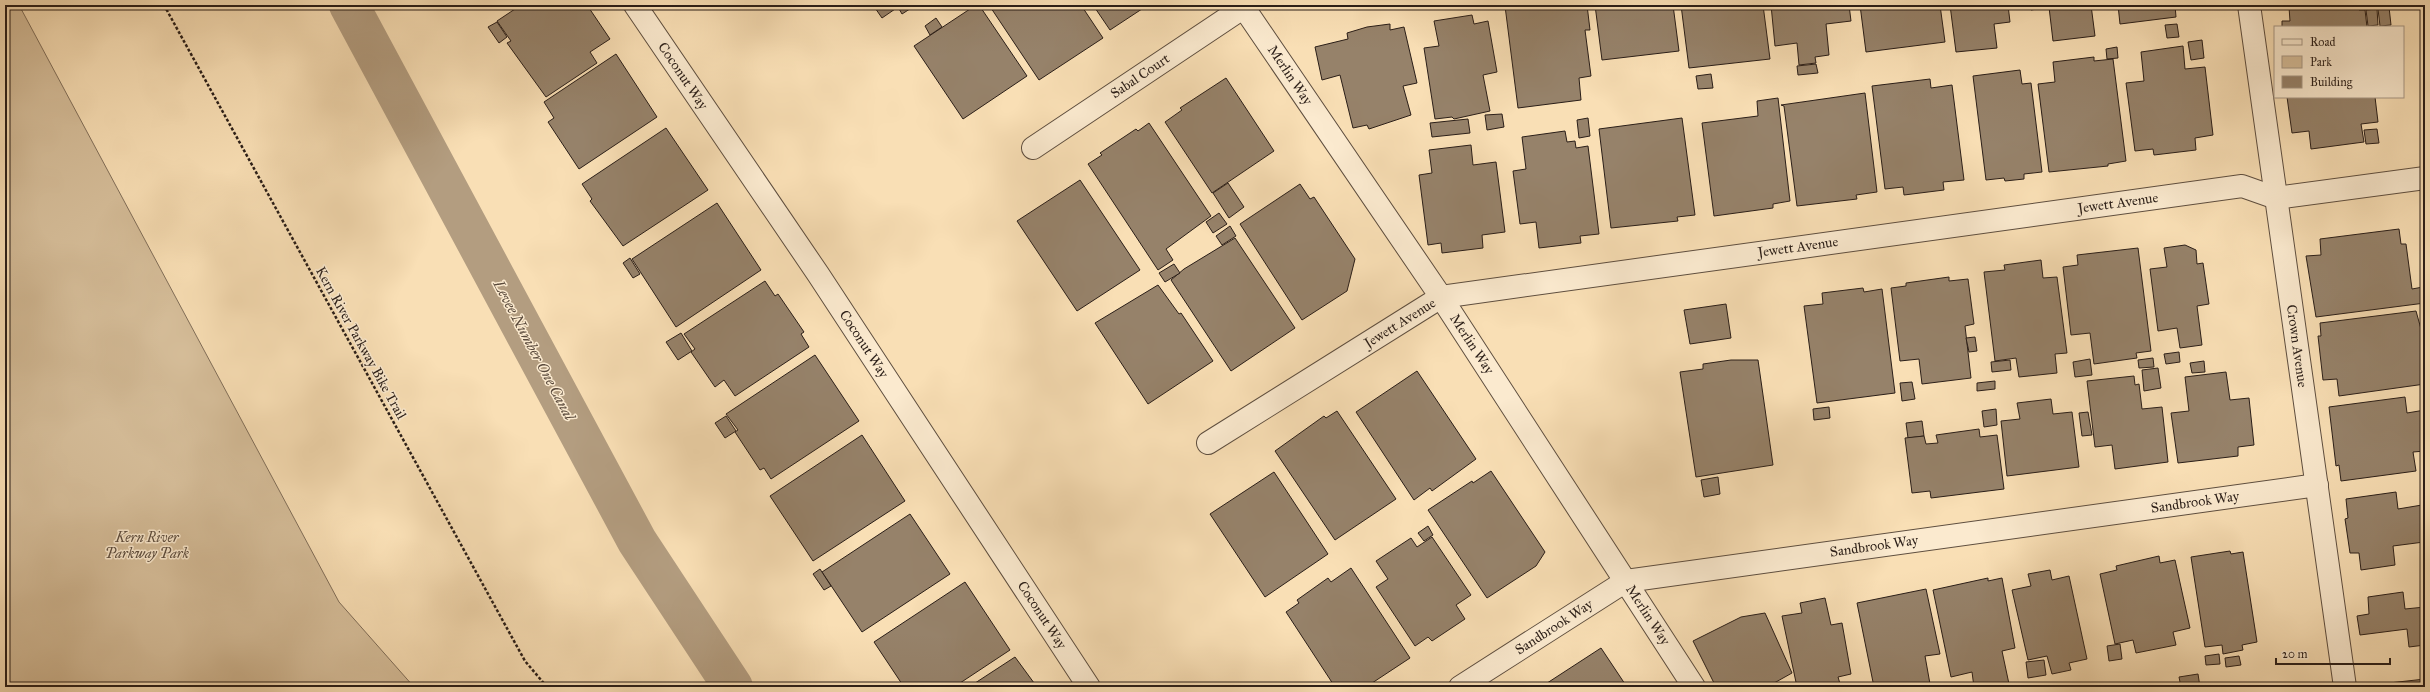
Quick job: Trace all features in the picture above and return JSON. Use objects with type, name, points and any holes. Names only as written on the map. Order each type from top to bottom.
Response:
[{"type":"street","name":"Coconut Way","points":[[635,5],[818,274],[1089,687]]},
{"type":"street","name":"Crown Avenue","points":[[2248,5],[2345,687]]},
{"type":"street","name":"Sabal Court","points":[[1033,148],[1244,6]]},
{"type":"street","name":"Merlin Way","points":[[1244,6],[1442,297],[1694,687]]},
{"type":"street","name":"Jewett Avenue","points":[[1208,443],[1442,297],[2242,186],[2276,198],[2425,178]]},
{"type":"street","name":"Sandbrook Way","points":[[1460,687],[1626,580],[2317,485]]},
{"type":"path","name":"Kern River Parkway Bike Trail","points":[[164,5],[525,661],[547,687]]},
{"type":"green space","name":"Kern River Parkway Park","points":[[5,5],[19,5],[339,602],[414,687],[5,687]]},
{"type":"building","points":[[521,5],[587,5],[610,39],[590,52],[597,63],[546,97],[507,43],[511,41],[497,21]]},
{"type":"building","points":[[873,5],[916,5],[902,14],[898,7],[882,18]]},
{"type":"building","points":[[976,5],[979,5],[1027,76],[963,119],[914,46]]},
{"type":"building","points":[[989,5],[1081,5],[1103,38],[1039,80]]},
{"type":"building","points":[[1093,5],[1148,5],[1110,30]]},
{"type":"building","points":[[1587,5],[1590,30],[1585,30],[1591,76],[1579,78],[1581,100],[1518,108],[1505,6]]},
{"type":"building","points":[[1595,5],[1673,5],[1679,51],[1602,60]]},
{"type":"building","points":[[1681,5],[1763,5],[1770,59],[1689,68]]},
{"type":"building","points":[[1771,5],[1849,5],[1851,21],[1826,24],[1829,55],[1815,57],[1816,63],[1799,65],[1797,43],[1775,46]]},
{"type":"building","points":[[1860,5],[1940,5],[1945,42],[1866,52]]},
{"type":"building","points":[[1950,5],[2008,5],[2010,22],[1994,24],[1997,48],[1956,52]]},
{"type":"building","points":[[2030,5],[2091,5],[2095,36],[2053,41],[2049,7],[2031,10]]},
{"type":"building","points":[[2118,5],[2175,5],[2176,17],[2120,24]]},
{"type":"building","points":[[2302,5],[2358,5],[2359,10],[2365,10],[2367,26],[2282,26],[2282,21],[2290,21],[2289,7]]},
{"type":"building","points":[[2389,7],[2391,25],[2380,26],[2378,9]]},
{"type":"building","points":[[2377,9],[2378,25],[2368,26],[2366,10]]},
{"type":"building","points":[[1472,15],[1474,24],[1488,21],[1497,72],[1483,75],[1490,111],[1454,119],[1452,117],[1435,119],[1424,48],[1439,46],[1434,21]]},
{"type":"building","points":[[936,18],[942,27],[930,35],[925,26]]},
{"type":"building","points":[[497,22],[507,37],[499,43],[488,27]]},
{"type":"building","points":[[1390,24],[1390,30],[1404,27],[1417,83],[1403,86],[1411,115],[1369,129],[1367,125],[1353,128],[1340,75],[1322,80],[1315,47],[1348,39],[1347,33],[1367,27]]},
{"type":"building","points":[[2177,24],[2179,37],[2167,38],[2165,25]]},
{"type":"building","points":[[2202,40],[2204,58],[2191,60],[2188,42]]},
{"type":"building","points":[[2183,46],[2185,69],[2205,67],[2213,135],[2195,138],[2196,150],[2154,155],[2153,149],[2135,151],[2126,83],[2144,81],[2141,52]]},
{"type":"building","points":[[2117,47],[2118,58],[2107,59],[2106,49]]},
{"type":"building","points":[[616,54],[657,117],[579,169],[548,122],[554,118],[544,102]]},
{"type":"building","points":[[2094,57],[2094,61],[2113,59],[2126,161],[2108,164],[2108,166],[2049,172],[2038,84],[2055,82],[2053,62]]},
{"type":"building","points":[[1816,64],[1818,73],[1798,75],[1797,66]]},
{"type":"building","points":[[2020,70],[2022,84],[2031,83],[2042,172],[2024,174],[2024,179],[2005,181],[2004,178],[1986,180],[1973,76]]},
{"type":"building","points":[[1711,74],[1713,88],[1698,89],[1696,76]]},
{"type":"building","points":[[1226,78],[1274,151],[1212,193],[1165,122],[1182,110],[1180,108]]},
{"type":"building","points":[[1930,79],[1931,88],[1952,85],[1964,180],[1943,182],[1944,190],[1904,195],[1903,187],[1885,189],[1872,86]]},
{"type":"building","points":[[1865,93],[1877,192],[1856,195],[1857,199],[1797,206],[1784,106],[1781,105]]},
{"type":"building","points":[[1778,98],[1790,201],[1773,204],[1773,208],[1714,216],[1702,123],[1758,116],[1757,101]]},
{"type":"building","points":[[2287,98],[2375,98],[2378,122],[2361,124],[2364,142],[2311,149],[2309,131],[2292,133]]},
{"type":"building","points":[[1502,114],[1504,127],[1487,130],[1485,115]]},
{"type":"building","points":[[1588,118],[1590,136],[1579,138],[1577,120]]},
{"type":"building","points":[[1682,118],[1695,215],[1677,217],[1678,221],[1611,228],[1599,129]]},
{"type":"building","points":[[1468,119],[1470,133],[1432,137],[1430,123]]},
{"type":"building","points":[[1149,123],[1211,216],[1166,249],[1173,260],[1158,270],[1088,164],[1102,155],[1100,153],[1136,129],[1138,131]]},
{"type":"building","points":[[666,128],[708,190],[623,246],[590,201],[592,199],[582,184]]},
{"type":"building","points":[[2377,129],[2379,143],[2366,144],[2364,130]]},
{"type":"building","points":[[1565,131],[1567,142],[1575,141],[1576,148],[1588,146],[1599,234],[1580,236],[1581,243],[1539,248],[1536,222],[1520,224],[1513,171],[1526,169],[1522,137]]},
{"type":"building","points":[[1471,145],[1473,165],[1496,162],[1505,232],[1482,235],[1483,248],[1442,253],[1441,243],[1428,245],[1419,175],[1432,173],[1429,150]]},
{"type":"building","points":[[1080,180],[1140,270],[1077,311],[1017,221]]},
{"type":"building","points":[[1228,183],[1244,207],[1229,218],[1213,193]]},
{"type":"building","points":[[1300,184],[1310,199],[1314,197],[1355,259],[1347,291],[1302,320],[1240,224]]},
{"type":"building","points":[[717,203],[761,270],[676,327],[632,259]]},
{"type":"building","points":[[1219,213],[1227,224],[1213,233],[1206,222]]},
{"type":"building","points":[[1230,226],[1236,236],[1222,245],[1216,236]]},
{"type":"building","points":[[2399,229],[2401,244],[2406,244],[2412,289],[2423,287],[2425,303],[2316,317],[2306,256],[2321,255],[2320,239]]},
{"type":"building","points":[[1235,238],[1295,328],[1231,371],[1171,280],[1184,269]]},
{"type":"building","points":[[2185,245],[2196,250],[2197,264],[2203,263],[2209,304],[2197,306],[2202,345],[2180,348],[2177,328],[2158,331],[2150,269],[2167,267],[2164,248]]},
{"type":"building","points":[[2138,248],[2151,351],[2136,353],[2137,358],[2094,364],[2090,333],[2071,335],[2063,267],[2078,265],[2077,255]]},
{"type":"building","points":[[630,258],[640,274],[633,278],[623,263]]},
{"type":"building","points":[[2041,260],[2043,278],[2057,277],[2067,353],[2055,354],[2057,373],[2019,377],[2016,358],[1995,361],[1984,272],[2005,270],[2004,265]]},
{"type":"building","points":[[1174,264],[1180,273],[1165,282],[1159,273]]},
{"type":"building","points":[[1949,277],[1949,281],[1968,279],[1974,324],[1965,326],[1971,378],[1922,384],[1919,359],[1900,361],[1891,288],[1906,286],[1906,283]]},
{"type":"building","points":[[765,281],[775,296],[778,294],[804,332],[801,334],[809,347],[735,396],[724,380],[715,387],[691,352],[695,349],[684,334]]},
{"type":"building","points":[[1158,285],[1179,314],[1181,313],[1213,361],[1148,404],[1095,323]]},
{"type":"building","points":[[1863,288],[1864,292],[1882,289],[1895,393],[1817,403],[1804,306],[1823,304],[1822,293]]},
{"type":"building","points":[[1726,304],[1731,338],[1690,344],[1684,310]]},
{"type":"building","points":[[2416,311],[2421,329],[2425,384],[2339,396],[2337,379],[2323,380],[2318,336],[2321,336],[2320,323]]},
{"type":"building","points":[[681,333],[692,351],[678,360],[666,342]]},
{"type":"building","points":[[1975,337],[1977,351],[1969,352],[1966,338]]},
{"type":"building","points":[[2179,352],[2180,362],[2166,364],[2164,354]]},
{"type":"building","points":[[815,355],[859,421],[771,479],[764,468],[760,470],[735,432],[738,430],[726,414]]},
{"type":"building","points":[[2153,358],[2154,367],[2139,368],[2138,360]]},
{"type":"building","points":[[2090,359],[2092,375],[2075,377],[2073,362]]},
{"type":"building","points":[[1731,360],[1758,360],[1773,465],[1696,477],[1680,372],[1703,369],[1703,364]]},
{"type":"building","points":[[2010,360],[2011,370],[1992,372],[1991,362]]},
{"type":"building","points":[[2204,361],[2205,372],[2192,373],[2190,363]]},
{"type":"building","points":[[2158,368],[2161,388],[2144,391],[2142,370]]},
{"type":"building","points":[[1417,371],[1476,459],[1432,491],[1430,488],[1414,500],[1356,412]]},
{"type":"building","points":[[2226,372],[2230,400],[2249,398],[2254,445],[2238,447],[2238,456],[2178,463],[2171,413],[2189,411],[2185,377]]},
{"type":"building","points":[[2134,376],[2135,385],[2139,384],[2142,409],[2162,407],[2168,462],[2115,469],[2112,445],[2095,447],[2087,381]]},
{"type":"building","points":[[1995,381],[1995,389],[1977,391],[1977,383]]},
{"type":"building","points":[[1912,382],[1915,399],[1902,401],[1900,383]]},
{"type":"building","points":[[2405,397],[2407,413],[2425,410],[2425,451],[2413,452],[2416,471],[2341,481],[2339,465],[2336,466],[2329,407]]},
{"type":"building","points":[[2051,399],[2053,414],[2072,412],[2079,467],[2007,476],[2001,421],[2020,419],[2017,403]]},
{"type":"building","points":[[1829,407],[1830,418],[1814,420],[1813,409]]},
{"type":"building","points":[[1996,409],[1997,425],[1984,427],[1982,411]]},
{"type":"building","points":[[1337,411],[1396,499],[1335,540],[1275,451],[1324,416],[1326,418]]},
{"type":"building","points":[[2088,412],[2092,435],[2082,436],[2079,413]]},
{"type":"building","points":[[726,416],[736,431],[725,438],[715,423]]},
{"type":"building","points":[[1922,421],[1924,436],[1908,438],[1906,423]]},
{"type":"building","points":[[1979,429],[1980,437],[1997,435],[2004,489],[1931,498],[1930,491],[1912,493],[1905,438],[1924,436],[1926,444],[1938,443],[1936,435]]},
{"type":"building","points":[[862,435],[905,501],[813,561],[770,496]]},
{"type":"building","points":[[1491,471],[1545,552],[1536,566],[1487,598],[1428,510],[1472,481],[1473,483]]},
{"type":"building","points":[[1274,472],[1328,554],[1265,597],[1210,514]]},
{"type":"building","points":[[1718,477],[1720,494],[1704,497],[1701,480]]},
{"type":"building","points":[[2396,492],[2398,509],[2422,505],[2425,553],[2424,542],[2393,546],[2395,565],[2361,570],[2359,553],[2350,553],[2345,519],[2348,518],[2346,499]]},
{"type":"building","points":[[910,514],[950,574],[862,632],[822,572]]},
{"type":"building","points":[[1428,526],[1433,535],[1424,541],[1418,533]]},
{"type":"building","points":[[1432,537],[1471,595],[1456,605],[1465,619],[1432,641],[1428,637],[1415,646],[1376,587],[1388,579],[1376,561],[1411,538],[1417,547]]},
{"type":"building","points":[[2230,551],[2231,554],[2243,552],[2257,642],[2242,645],[2243,650],[2223,654],[2222,645],[2205,647],[2191,557]]},
{"type":"building","points":[[2159,556],[2160,563],[2175,560],[2190,628],[2173,632],[2176,645],[2136,653],[2133,640],[2115,644],[2100,574],[2117,570],[2116,566]]},
{"type":"building","points":[[1351,568],[1410,658],[1366,687],[1335,687],[1286,612],[1299,603],[1297,600],[1328,578],[1331,582]]},
{"type":"building","points":[[820,569],[831,586],[824,590],[813,574]]},
{"type":"building","points":[[2050,570],[2052,580],[2069,576],[2087,659],[2069,663],[2071,670],[2052,674],[2047,656],[2028,660],[2012,590],[2031,586],[2028,574]]},
{"type":"building","points":[[1988,578],[1988,581],[2002,578],[2015,648],[2002,651],[2009,684],[1992,687],[1974,687],[1972,672],[1951,677],[1933,590]]},
{"type":"building","points":[[965,582],[1010,650],[954,687],[904,687],[874,642]]},
{"type":"building","points":[[1926,589],[1940,654],[1925,656],[1930,684],[1916,687],[1874,687],[1857,603]]},
{"type":"building","points":[[2403,592],[2405,609],[2425,607],[2425,645],[2409,647],[2407,629],[2360,635],[2357,616],[2369,614],[2368,597]]},
{"type":"building","points":[[1825,598],[1831,625],[1842,623],[1851,674],[1838,677],[1841,687],[1817,687],[1816,683],[1797,687],[1782,616],[1802,613],[1800,603]]},
{"type":"building","points":[[1765,613],[1792,673],[1767,687],[1716,687],[1693,641],[1741,617]]},
{"type":"building","points":[[2120,644],[2122,659],[2109,661],[2107,646]]},
{"type":"building","points":[[1601,648],[1627,687],[1541,687]]},
{"type":"building","points":[[2219,654],[2220,664],[2206,665],[2205,656]]},
{"type":"building","points":[[2239,656],[2241,665],[2226,667],[2225,658]]},
{"type":"building","points":[[1015,657],[1037,687],[969,687]]},
{"type":"building","points":[[2044,660],[2046,675],[2028,678],[2026,662]]},
{"type":"building","points":[[2198,674],[2200,687],[2181,687],[2179,677]]},
{"type":"building","points":[[2425,679],[2425,687],[2389,687],[2389,683]]},
{"type":"waterway","name":"Levee Number One Canal","points":[[349,5],[637,541],[733,687]]}]
